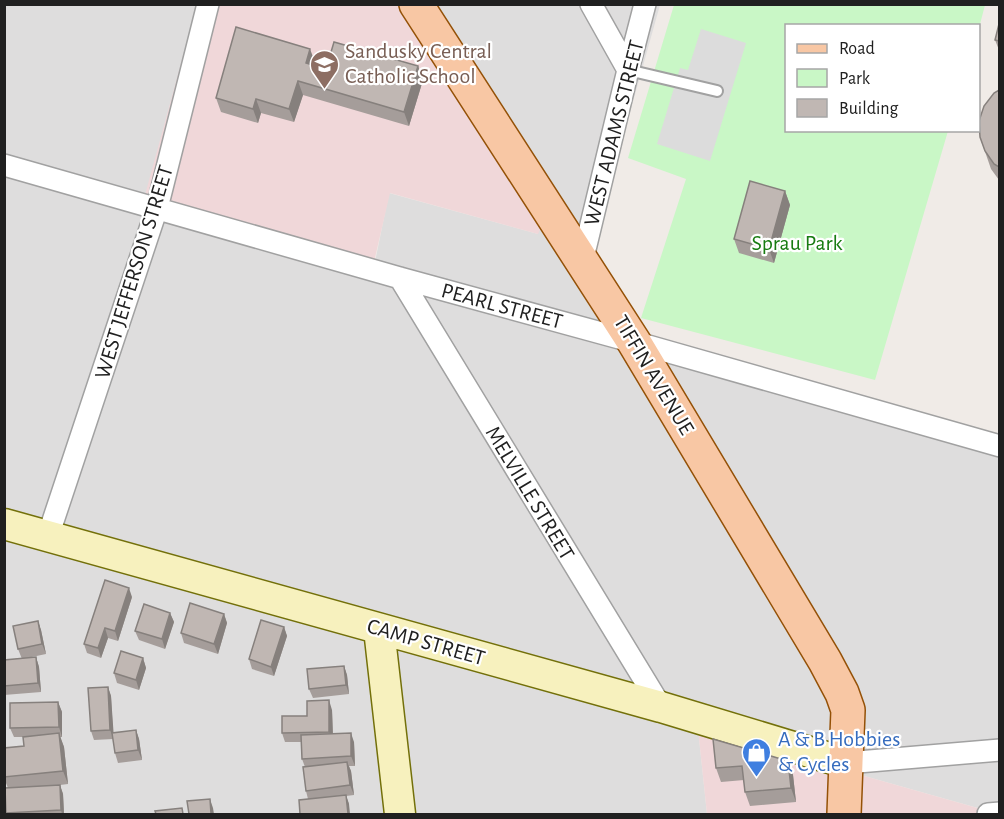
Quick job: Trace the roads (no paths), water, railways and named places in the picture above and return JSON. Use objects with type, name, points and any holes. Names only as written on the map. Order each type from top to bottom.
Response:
[{"type":"main road","name":"TIFFIN AVENUE","points":[[416,4],[634,342],[842,693],[848,710],[844,814]]},
{"type":"street","name":"WEST JEFFERSON STREET","points":[[48,536],[157,208],[208,4]]},
{"type":"street","points":[[591,4],[628,70]]},
{"type":"street","name":"WEST ADAMS STREET","points":[[582,262],[645,4]]},
{"type":"street","name":"PEARL STREET","points":[[4,165],[999,446]]},
{"type":"street","name":"MELVILLE STREET","points":[[400,278],[661,708]]},
{"type":"street","name":"CAMP STREET","points":[[4,524],[661,708],[846,763]]},
{"type":"street","points":[[379,629],[400,814]]},
{"type":"street","points":[[846,763],[999,750]]},
{"type":"street","points":[[988,814],[999,813]]},
{"type":"lane","points":[[628,70],[717,91]]},
{"type":"place","name":"Sandusky Central Catholic School","points":[[324,90]]},
{"type":"place","name":"A & B Hobbies & Cycles","points":[[757,778]]},
{"type":"park label","name":"Sprau Park","points":[[797,243]]}]
